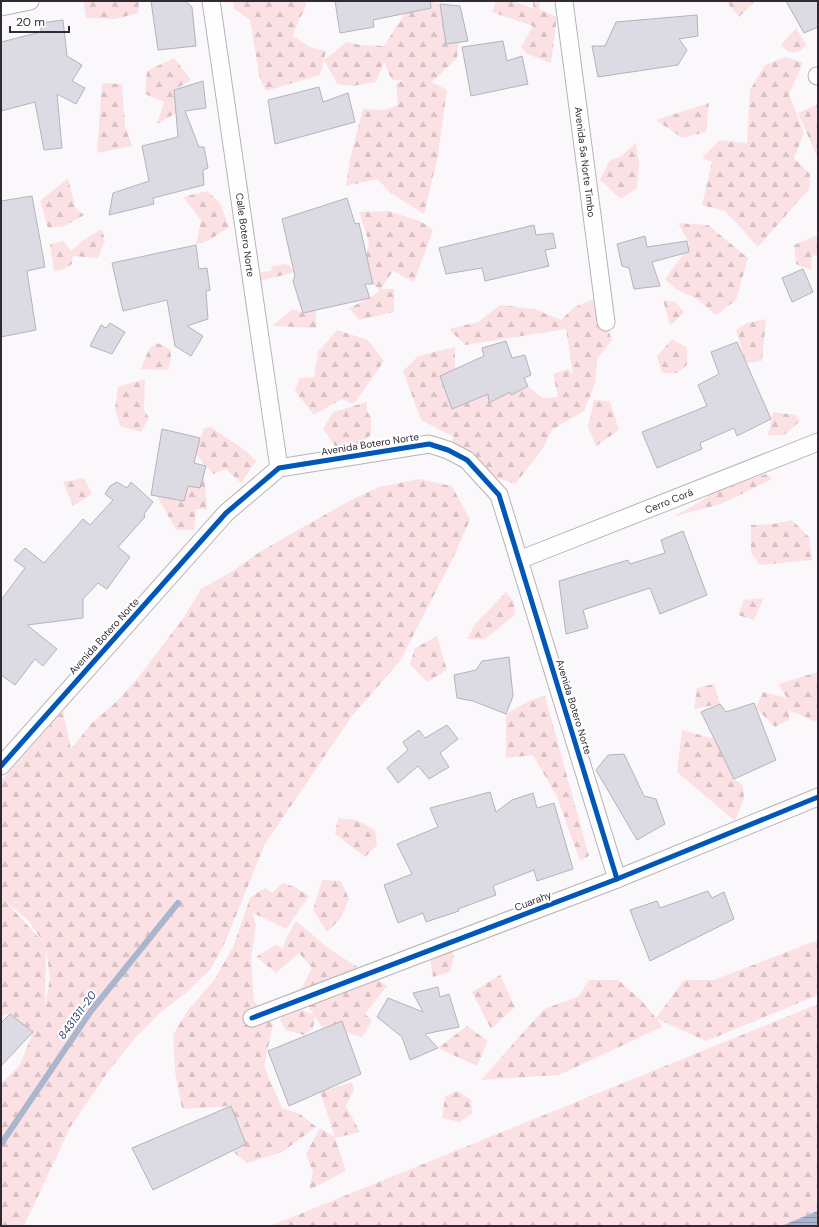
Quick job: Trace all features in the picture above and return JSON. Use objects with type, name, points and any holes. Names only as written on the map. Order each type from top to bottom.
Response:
[{"type":"street","points":[[1,7],[30,1]]},
{"type":"street","name":"Calle Botero Norte","points":[[211,1],[279,468]]},
{"type":"street","name":"Avenida 5a Norte Timbo","points":[[564,1],[606,322]]},
{"type":"street","name":"Cerro Corá","points":[[519,560],[818,442]]},
{"type":"street","name":"Avenida Botero Norte","points":[[1,766],[226,513],[279,468],[429,444],[448,450],[467,460],[499,495],[617,879]]},
{"type":"street","name":"Cuarahy","points":[[252,1018],[617,879],[818,797]]},
{"type":"green space","points":[[83,1],[139,1],[138,13],[115,19],[86,18]]},
{"type":"green space","points":[[234,1],[307,1],[293,36],[310,47],[326,51],[320,75],[266,91],[260,79],[250,20],[233,8]]},
{"type":"green space","points":[[430,1],[440,4],[446,44],[459,42],[457,58],[432,82],[447,90],[438,156],[424,214],[392,194],[377,179],[346,186],[350,159],[363,109],[384,110],[398,105],[396,84],[403,80],[392,80],[384,62],[376,82],[352,86],[337,84],[324,60],[347,42],[360,45],[384,46],[405,13]]},
{"type":"green space","points":[[496,1],[511,1],[533,8],[533,1],[540,1],[539,9],[557,17],[551,63],[527,54],[521,47],[533,26],[492,12]]},
{"type":"green space","points":[[726,1],[755,1],[739,17]]},
{"type":"green space","points":[[796,28],[807,46],[797,52],[789,52],[781,45]]},
{"type":"green space","points":[[786,57],[803,63],[789,94],[804,133],[794,158],[810,174],[809,189],[758,247],[725,211],[702,205],[712,162],[702,158],[720,140],[747,143],[750,90],[765,65]]},
{"type":"green space","points":[[174,58],[191,80],[174,90],[176,113],[157,124],[164,102],[145,94],[147,71]]},
{"type":"green space","points":[[102,83],[122,84],[125,126],[132,146],[97,153]]},
{"type":"green space","points":[[818,101],[818,159],[798,113],[816,105]]},
{"type":"green space","points":[[709,103],[706,132],[682,138],[656,120]]},
{"type":"green space","points":[[636,143],[639,164],[637,188],[621,199],[600,180],[609,161],[620,157]]},
{"type":"green space","points":[[68,178],[75,207],[84,215],[65,226],[48,228],[40,201]]},
{"type":"green space","points":[[207,191],[220,203],[229,227],[211,239],[196,245],[201,220],[183,197]]},
{"type":"green space","points":[[388,211],[420,221],[433,230],[414,282],[393,271],[381,289],[394,289],[394,312],[359,320],[349,308],[370,298],[380,290],[373,284],[364,265],[369,243],[359,212]]},
{"type":"green space","points":[[678,223],[708,225],[748,258],[736,300],[716,315],[697,299],[676,289],[665,279],[690,245]]},
{"type":"green space","points":[[102,229],[105,241],[98,258],[73,256],[72,264],[64,269],[54,271],[50,244],[63,241],[71,251],[85,239]]},
{"type":"green space","points":[[818,235],[818,256],[812,255],[811,270],[796,264],[794,245]]},
{"type":"green space","points":[[286,264],[296,272],[259,281],[261,272],[271,271],[272,266]]},
{"type":"green space","points":[[596,298],[612,340],[597,359],[595,384],[584,411],[552,430],[542,450],[515,484],[489,475],[449,446],[454,437],[421,420],[403,371],[418,356],[455,347],[455,369],[440,376],[452,409],[488,394],[489,403],[506,394],[528,386],[542,398],[558,397],[553,374],[568,369],[573,374],[566,329],[465,345],[449,329],[478,322],[500,305],[535,309],[561,320],[573,308]]},
{"type":"green space","points":[[663,300],[675,302],[684,312],[670,326]]},
{"type":"green space","points":[[293,309],[303,313],[316,310],[316,328],[272,326]]},
{"type":"green space","points":[[766,319],[762,361],[746,363],[736,330],[747,323]]},
{"type":"green space","points":[[337,330],[368,340],[384,361],[354,404],[342,399],[314,415],[295,391],[299,378],[314,377],[318,352]]},
{"type":"green space","points":[[672,339],[687,348],[687,365],[677,373],[662,373],[657,356]]},
{"type":"green space","points":[[157,343],[170,349],[171,357],[168,370],[141,369],[149,349]]},
{"type":"green space","points":[[145,379],[144,410],[149,418],[141,432],[120,426],[115,408],[118,387]]},
{"type":"green space","points":[[594,400],[610,401],[619,430],[596,446],[588,427]]},
{"type":"green space","points":[[367,402],[367,411],[371,418],[371,435],[355,447],[335,446],[323,429],[333,412]]},
{"type":"green space","points":[[773,412],[795,415],[800,421],[784,435],[768,435]]},
{"type":"green space","points":[[211,427],[240,447],[256,461],[241,483],[226,469],[213,474],[196,454],[204,428]]},
{"type":"green space","points":[[204,473],[207,509],[196,509],[194,530],[176,530],[157,496],[184,500],[188,486]]},
{"type":"green space","points":[[767,474],[772,479],[721,504],[675,516],[706,498],[712,490]]},
{"type":"green space","points":[[84,478],[92,494],[73,506],[63,482]]},
{"type":"green space","points":[[419,479],[452,486],[470,520],[453,558],[400,661],[352,716],[265,844],[226,940],[211,969],[187,992],[161,1012],[136,1037],[110,1069],[71,1126],[24,1226],[1,1226],[1,1084],[20,1065],[33,1032],[10,1014],[1,1016],[1,781],[63,711],[71,749],[91,724],[117,701],[137,679],[184,617],[201,589],[233,571],[261,551],[349,501],[379,487]],"holes":[[[6,902],[28,920],[43,942]],[[46,949],[50,978],[45,1007]]]},
{"type":"green space","points":[[792,520],[809,537],[812,560],[760,565],[751,553],[751,525],[773,524]]},
{"type":"green space","points":[[506,592],[514,602],[515,615],[485,639],[467,639],[475,624]]},
{"type":"green space","points":[[764,598],[754,620],[738,615],[744,600]]},
{"type":"green space","points":[[437,636],[447,670],[427,682],[410,664],[415,648]]},
{"type":"green space","points":[[818,672],[818,720],[816,722],[790,711],[789,705],[789,720],[775,727],[756,708],[763,692],[787,698],[778,684]]},
{"type":"green space","points":[[714,684],[720,704],[694,709],[697,688]]},
{"type":"green space","points":[[545,696],[589,856],[580,861],[557,797],[533,755],[506,758],[506,714],[531,700]]},
{"type":"green space","points":[[682,730],[715,739],[734,779],[743,785],[744,799],[735,821],[677,772]]},
{"type":"green space","points":[[338,818],[357,820],[375,830],[377,845],[365,857],[335,834]]},
{"type":"green space","points":[[322,880],[341,881],[349,899],[341,918],[327,932],[313,910]]},
{"type":"green space","points":[[282,883],[295,887],[309,896],[286,929],[253,913],[256,925],[251,958],[254,1001],[273,1025],[264,1066],[282,1108],[300,1114],[316,1127],[282,1152],[248,1163],[232,1151],[246,1144],[231,1106],[182,1109],[175,1072],[173,1035],[188,1010],[214,980],[233,947],[250,898],[265,888],[273,893]]},
{"type":"green space","points":[[296,921],[331,950],[387,986],[365,1014],[372,1020],[362,1038],[347,1032],[342,1021],[323,1029],[315,1016],[313,1028],[304,1035],[286,1030],[280,1020],[288,1008],[295,1007],[314,1015],[299,993],[312,968],[299,953],[276,973],[256,957],[275,945],[283,948]]},
{"type":"green space","points":[[818,940],[818,995],[706,1041],[657,1019],[662,1027],[559,1075],[481,1080],[544,1009],[579,996],[589,980],[618,980],[641,1000],[656,1018],[684,980],[714,980]]},
{"type":"green space","points":[[451,948],[454,957],[450,972],[433,977],[430,958]]},
{"type":"green space","points":[[500,975],[515,1007],[491,1029],[472,992]]},
{"type":"green space","points":[[818,1004],[818,1211],[781,1226],[270,1226]]},
{"type":"green space","points":[[467,1026],[488,1041],[477,1066],[438,1048]]},
{"type":"green space","points":[[352,1082],[354,1090],[346,1106],[360,1132],[335,1138],[346,1171],[309,1190],[313,1172],[306,1154],[320,1128],[335,1137],[320,1092]]},
{"type":"green space","points":[[458,1091],[471,1100],[472,1114],[460,1122],[442,1118],[445,1096]]},
{"type":"water","points":[[818,1211],[818,1226],[781,1226],[815,1212]]},
{"type":"building","points":[[151,1],[185,1],[192,7],[196,46],[158,50]]},
{"type":"building","points":[[335,1],[430,1],[431,8],[373,20],[374,27],[340,33]]},
{"type":"building","points":[[786,1],[818,1],[818,27],[804,33]]},
{"type":"building","points":[[440,4],[460,6],[468,41],[446,44]]},
{"type":"building","points":[[697,15],[698,36],[679,39],[687,50],[678,65],[598,77],[592,46],[605,46],[616,22]]},
{"type":"building","points":[[63,20],[67,56],[82,65],[72,81],[85,88],[76,104],[57,94],[62,148],[44,150],[35,102],[1,111],[1,42],[41,32],[41,23]]},
{"type":"building","points":[[503,41],[507,61],[522,56],[528,84],[471,96],[462,47]]},
{"type":"building","points":[[203,81],[206,108],[185,111],[199,147],[204,147],[208,168],[203,170],[204,185],[153,198],[154,204],[109,215],[113,193],[149,181],[142,146],[178,137],[174,90]]},
{"type":"building","points":[[319,87],[323,102],[348,93],[355,122],[275,144],[268,100]]},
{"type":"building","points":[[32,196],[45,267],[27,271],[36,330],[1,337],[1,201]]},
{"type":"building","points":[[347,198],[355,224],[359,223],[373,284],[365,284],[370,298],[303,313],[293,281],[295,276],[282,219]]},
{"type":"building","points":[[534,225],[536,235],[553,233],[556,248],[545,250],[549,266],[485,281],[482,268],[446,274],[439,248]]},
{"type":"building","points":[[645,236],[647,247],[687,241],[689,252],[652,262],[660,286],[634,289],[629,268],[622,266],[617,244]]},
{"type":"building","points":[[196,245],[199,269],[207,268],[210,290],[206,291],[208,319],[187,326],[203,336],[191,356],[175,346],[167,300],[123,311],[112,263]]},
{"type":"building","points":[[803,269],[813,292],[792,302],[782,278]]},
{"type":"building","points":[[110,323],[125,332],[112,354],[90,346],[101,325],[106,328]]},
{"type":"building","points":[[506,341],[512,358],[525,355],[531,375],[524,378],[528,386],[511,395],[510,392],[489,403],[488,394],[452,409],[440,376],[484,356],[482,348]]},
{"type":"building","points":[[737,342],[771,419],[737,436],[734,428],[700,443],[702,449],[657,468],[642,432],[707,406],[698,385],[719,374],[711,352]]},
{"type":"building","points":[[162,429],[200,438],[194,463],[206,466],[200,488],[188,486],[184,501],[151,495]]},
{"type":"building","points":[[117,482],[127,488],[131,482],[153,502],[144,514],[145,517],[118,547],[130,557],[107,589],[98,583],[83,599],[83,618],[27,625],[57,649],[43,666],[35,659],[15,685],[1,675],[1,600],[25,568],[14,560],[25,548],[44,563],[83,519],[90,525],[113,500],[105,494],[110,486]]},
{"type":"building","points":[[683,531],[707,595],[660,614],[650,588],[583,610],[588,628],[566,634],[559,581],[628,560],[630,564],[665,553],[661,540]]},
{"type":"building","points":[[509,657],[513,696],[506,714],[473,701],[457,698],[454,675],[476,670],[482,661]]},
{"type":"building","points":[[754,703],[776,760],[734,779],[701,712],[720,704],[726,712]]},
{"type":"building","points":[[447,725],[458,739],[440,753],[449,767],[429,779],[418,766],[398,783],[387,768],[408,750],[403,742],[419,730],[425,738]]},
{"type":"building","points":[[624,754],[644,796],[656,799],[665,824],[637,840],[596,770],[608,755]]},
{"type":"building","points":[[490,792],[496,812],[512,800],[533,793],[537,808],[554,803],[573,869],[537,881],[534,870],[493,886],[496,895],[458,909],[459,911],[426,922],[423,913],[398,923],[384,885],[412,874],[397,844],[438,827],[430,808]]},
{"type":"building","points":[[708,891],[712,898],[724,892],[734,919],[650,961],[630,910],[657,901],[660,908]]},
{"type":"building","points":[[438,987],[440,997],[449,994],[459,1027],[425,1034],[438,1048],[410,1060],[402,1037],[377,1017],[388,998],[423,1012],[413,993]]},
{"type":"building","points":[[10,1014],[33,1032],[1,1066],[1,1023]]},
{"type":"building","points":[[342,1021],[361,1074],[289,1106],[268,1051]]},
{"type":"building","points":[[231,1106],[246,1144],[153,1190],[132,1148]]},
{"type":"waterway","name":"8431311-20","points":[[1,1144],[91,1011],[178,903]]},
{"type":"cycle path","points":[[1,766],[226,513],[279,468],[429,444],[448,450],[467,460],[499,495],[617,879]]},
{"type":"cycle path","points":[[252,1018],[617,879],[818,797]]}]
